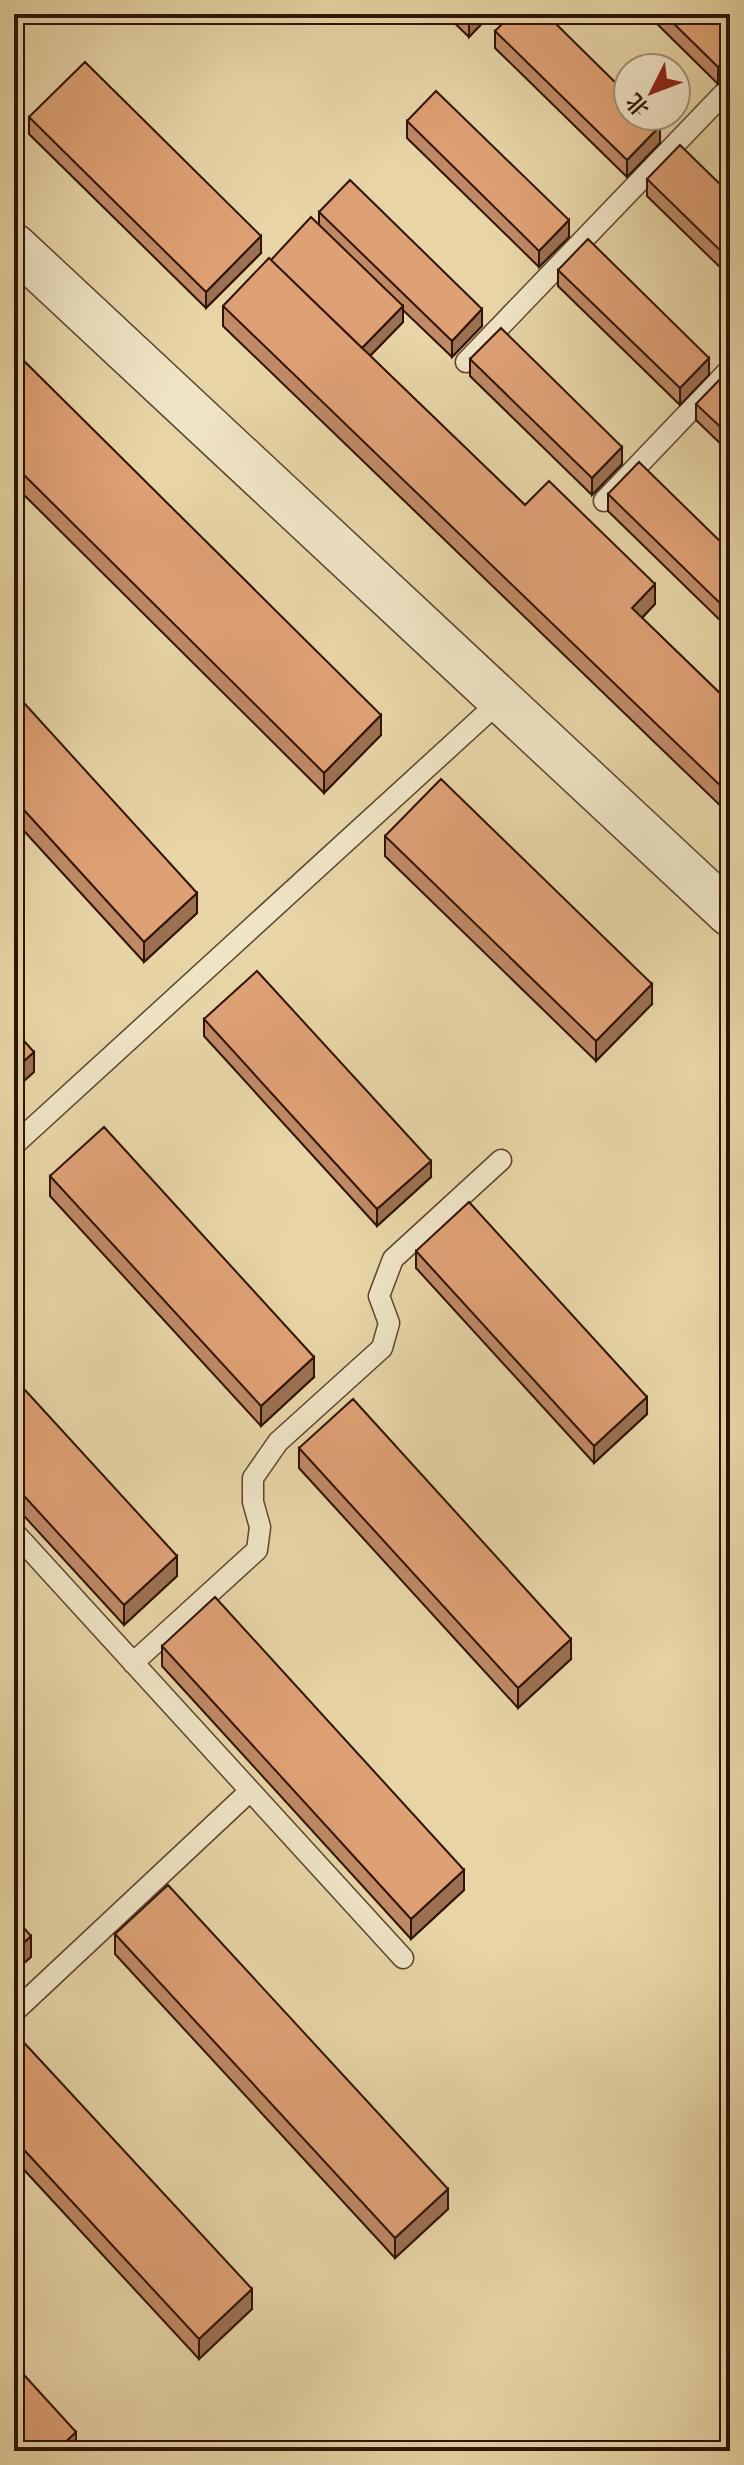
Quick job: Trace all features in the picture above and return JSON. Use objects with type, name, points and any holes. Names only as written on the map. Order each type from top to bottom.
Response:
[{"type":"street","points":[[14,246],[730,914]]},
{"type":"lane","points":[[466,362],[730,87]]},
{"type":"lane","points":[[604,501],[730,369]]},
{"type":"lane","points":[[14,1145],[501,700]]},
{"type":"lane","points":[[133,1663],[257,1550],[260,1527],[253,1502],[253,1478],[278,1442],[382,1348],[389,1323],[379,1296],[393,1259],[501,1160]]},
{"type":"lane","points":[[14,1532],[403,1958]]},
{"type":"lane","points":[[14,2012],[250,1791]]},
{"type":"building","points":[[512,14],[546,14],[612,79],[612,132],[654,132],[627,160],[495,31]]},
{"type":"building","points":[[664,14],[728,14],[730,56],[718,67]]},
{"type":"building","points":[[85,62],[261,236],[206,292],[29,117]]},
{"type":"building","points":[[436,91],[569,220],[539,251],[407,121]]},
{"type":"building","points":[[680,145],[730,194],[730,260],[647,179]]},
{"type":"building","points":[[350,180],[482,309],[452,341],[319,212]]},
{"type":"building","points":[[311,217],[403,306],[362,348],[271,260]]},
{"type":"building","points":[[588,239],[709,358],[680,388],[558,270]]},
{"type":"building","points":[[269,258],[525,505],[549,481],[655,584],[632,608],[730,703],[730,795],[223,306]]},
{"type":"building","points":[[501,328],[622,447],[592,478],[470,359]]},
{"type":"building","points":[[14,351],[381,715],[324,773],[14,465]]},
{"type":"building","points":[[726,373],[730,377],[730,436],[696,404]]},
{"type":"building","points":[[639,462],[730,551],[730,613],[608,494]]},
{"type":"building","points":[[14,692],[197,893],[144,942],[14,799]]},
{"type":"building","points":[[441,779],[652,984],[596,1041],[385,836]]},
{"type":"building","points":[[257,971],[431,1161],[377,1209],[204,1019]]},
{"type":"building","points":[[14,1030],[34,1052],[14,1070]]},
{"type":"building","points":[[104,1127],[314,1357],[261,1406],[50,1176]]},
{"type":"building","points":[[469,1202],[647,1397],[594,1446],[416,1251]]},
{"type":"building","points":[[14,1378],[177,1556],[124,1605],[14,1485]]},
{"type":"building","points":[[353,1399],[571,1639],[518,1688],[299,1448]]},
{"type":"building","points":[[215,1597],[464,1870],[411,1919],[162,1646]]},
{"type":"building","points":[[168,1885],[448,2189],[395,2238],[115,1934]]},
{"type":"building","points":[[14,1917],[31,1936],[14,1952]]},
{"type":"building","points":[[16,2034],[252,2289],[199,2339],[14,2139]]},
{"type":"building","points":[[14,2364],[76,2432],[56,2451],[14,2451]]}]
